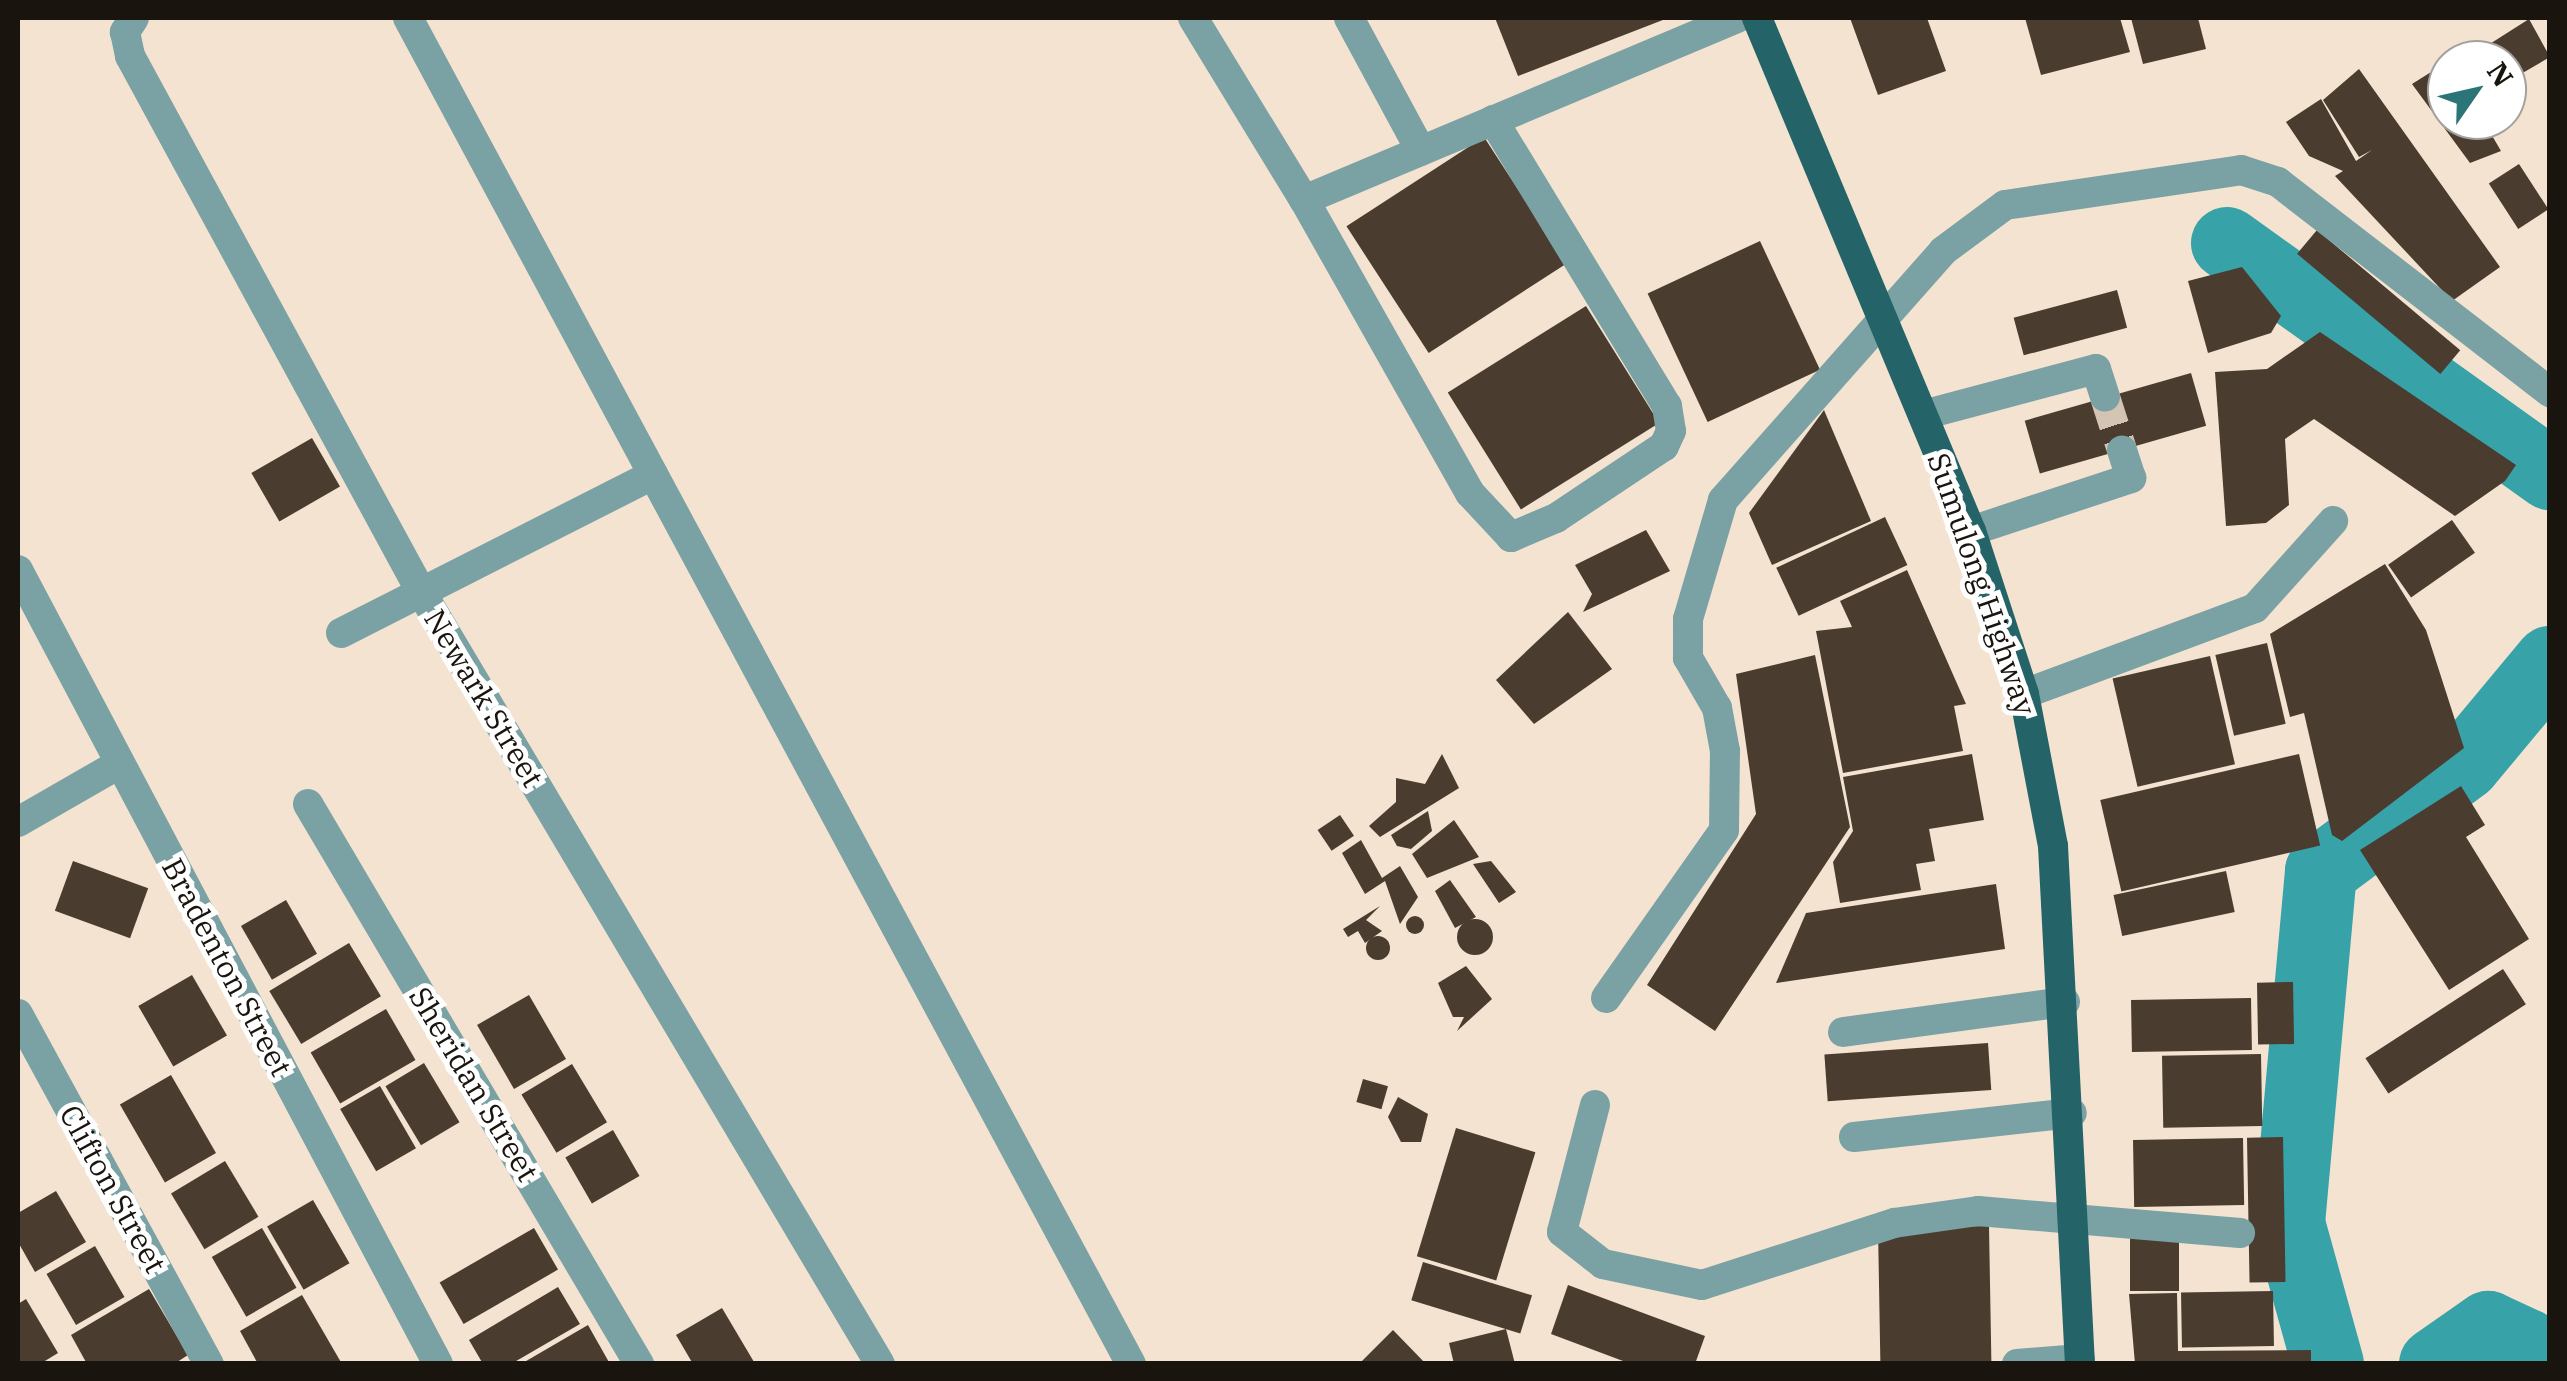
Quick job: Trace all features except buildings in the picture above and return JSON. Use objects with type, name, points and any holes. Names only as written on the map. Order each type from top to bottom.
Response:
[{"type":"main road","name":"Sumulong Highway","points":[[1757,18],[1971,530],[2024,694],[2053,846],[2072,1113],[2080,1361]]},
{"type":"street","name":"Newark Street","points":[[134,18],[125,32],[130,56],[420,590],[880,1364]]},
{"type":"street","points":[[408,18],[1131,1364]]},
{"type":"street","points":[[1193,18],[1304,200],[1470,493],[1511,538],[1587,498],[1664,446],[1672,431],[1666,406],[1493,120]]},
{"type":"street","points":[[1349,18],[1421,151]]},
{"type":"street","points":[[1304,200],[1737,18]]},
{"type":"street","points":[[1606,998],[1724,830],[1725,751],[1717,708],[1688,658],[1688,619],[1724,500],[1944,251],[2005,205],[2241,170],[2278,182],[2550,392]]},
{"type":"street","points":[[1923,416],[2096,369],[2105,396]]},
{"type":"street","points":[[1971,530],[2131,478],[2122,450]]},
{"type":"street","points":[[341,633],[653,474]]},
{"type":"street","points":[[2024,694],[2255,608],[2332,521]]},
{"type":"street","name":"Bradenton Street","points":[[18,570],[438,1364]]},
{"type":"street","points":[[18,822],[119,764]]},
{"type":"street","name":"Sheridan Street","points":[[308,804],[639,1364]]},
{"type":"street","points":[[1843,1032],[2065,1002]]},
{"type":"street","name":"Clifton Street","points":[[18,1014],[210,1364]]},
{"type":"street","points":[[1595,1105],[1562,1232],[1602,1264],[1702,1285],[1894,1222],[1978,1211],[2076,1212],[2240,1233]]},
{"type":"street","points":[[1854,1137],[2072,1113]]},
{"type":"street","points":[[2017,1364],[2080,1361]]},
{"type":"waterway","points":[[2227,243],[2550,474]]},
{"type":"waterway","points":[[2328,1364],[2289,1223],[2321,871],[2465,764],[2550,662]]},
{"type":"waterway","points":[[2435,1364],[2488,1327],[2527,1345],[2534,1364]]},
{"type":"tunnel","points":[[2105,397],[2122,450]]}]
